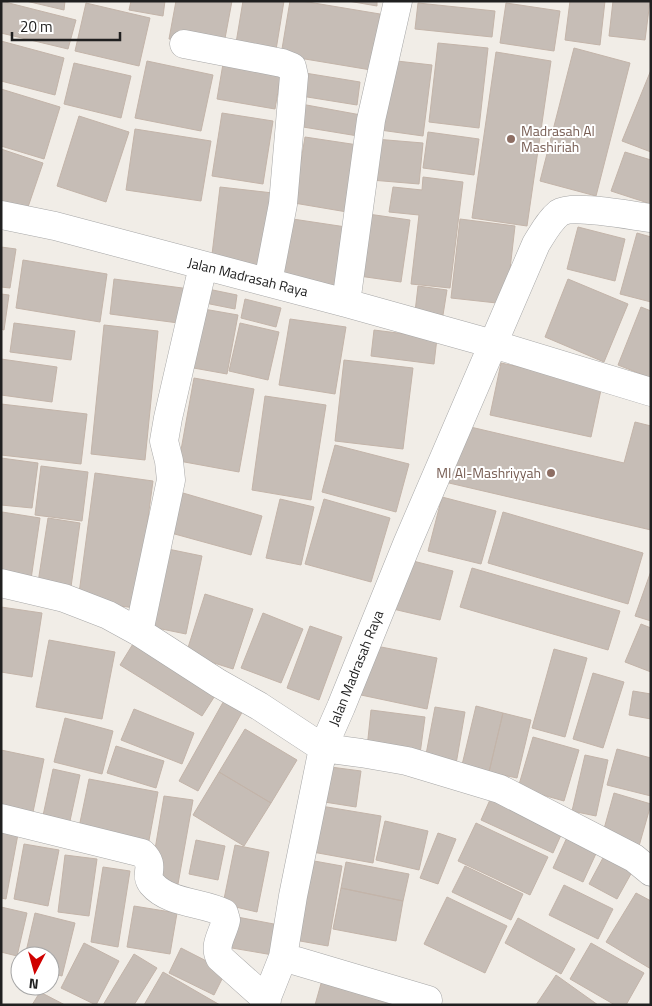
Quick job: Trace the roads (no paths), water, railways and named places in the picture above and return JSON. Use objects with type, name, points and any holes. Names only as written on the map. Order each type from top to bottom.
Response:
[{"type":"street","points":[[346,303],[371,120],[398,1]]},
{"type":"street","points":[[184,44],[282,63],[292,68],[294,76],[283,204],[268,282]]},
{"type":"street","name":"Jalan Madrasah Raya","points":[[266,1003],[283,957],[293,896],[323,748],[342,707],[407,544],[536,244],[547,225],[561,212],[577,209],[651,218]]},
{"type":"street","name":"Jalan Madrasah Raya","points":[[1,215],[55,226],[346,303],[493,344],[651,392]]},
{"type":"street","points":[[140,632],[171,480],[164,441],[203,266]]},
{"type":"street","points":[[1,583],[64,598],[108,615],[140,632],[323,748],[361,752],[407,762],[500,789],[634,858],[651,872]]},
{"type":"street","points":[[1,818],[142,853],[150,866],[148,876],[150,882],[159,890],[188,904],[224,913],[226,920],[218,942],[217,952],[220,958],[266,1003]]},
{"type":"street","points":[[283,957],[428,1000]]},
{"type":"place","name":"Madrasah Al Mashiriah","points":[[511,139]]},
{"type":"place","name":"MI Al-Mashriyyah","points":[[551,473]]}]
